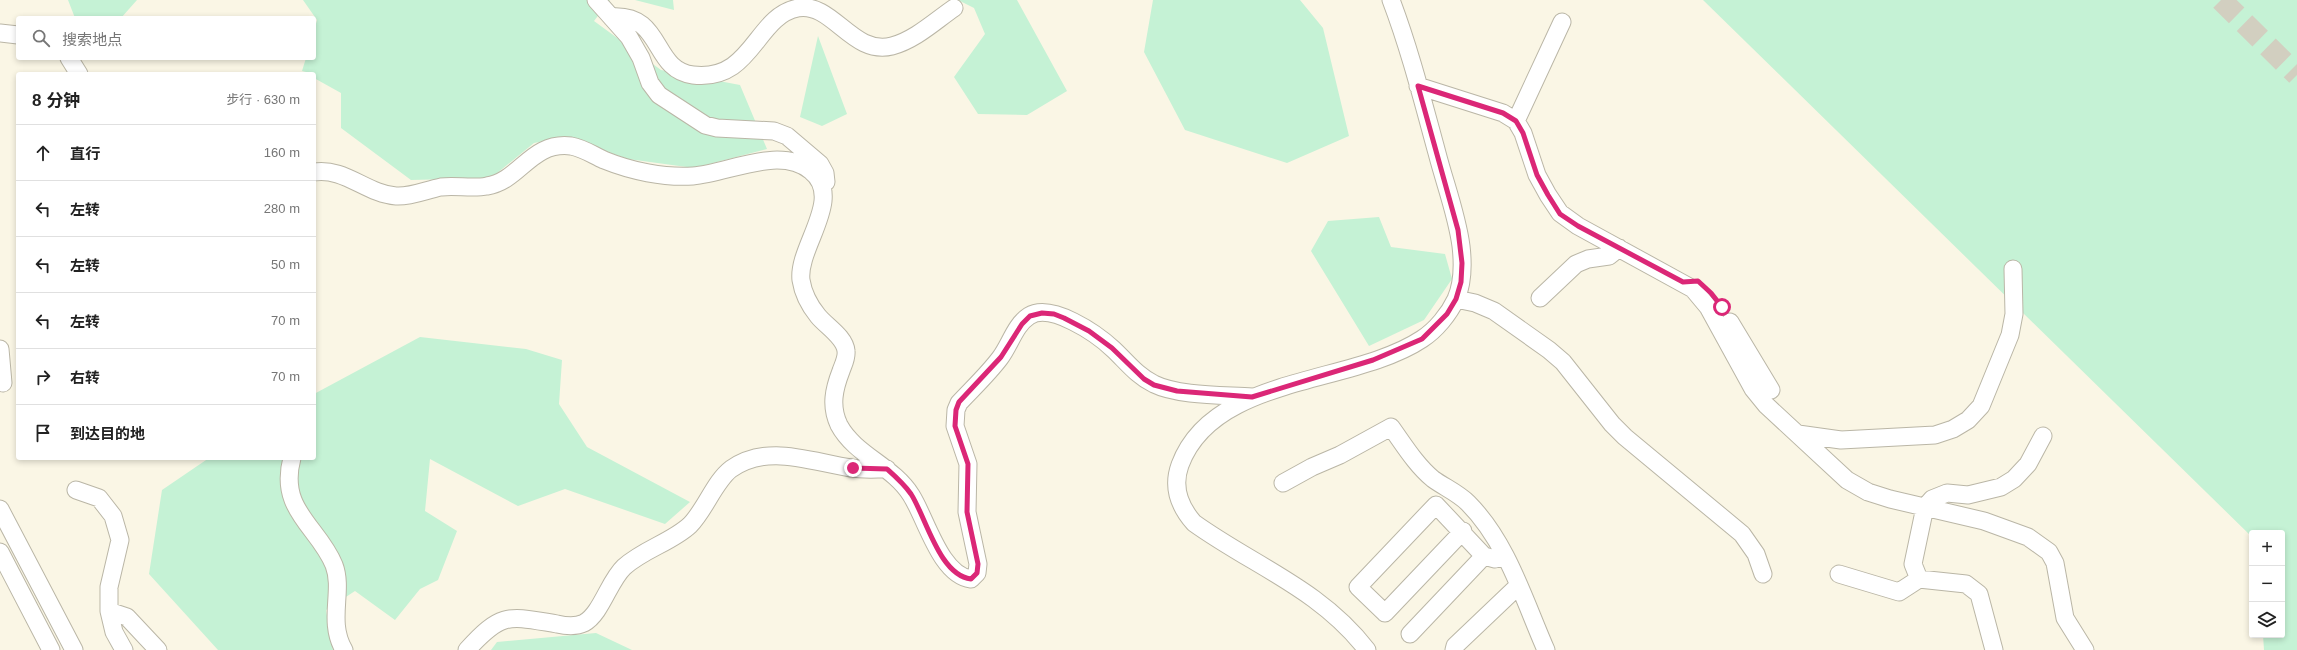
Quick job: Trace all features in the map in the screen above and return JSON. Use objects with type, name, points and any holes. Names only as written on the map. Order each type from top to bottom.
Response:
[{"type":"street","points":[[596,0],[611,16],[635,47],[650,83],[659,95],[681,111],[711,127],[774,131],[787,136],[820,164],[825,173],[826,182],[823,190],[822,204],[815,230],[804,256],[800,272],[802,288],[809,304],[841,340],[846,350],[845,360],[836,384],[834,396],[834,409],[838,422],[843,432],[854,443],[870,458],[887,469],[910,493],[928,533],[954,571],[961,577],[971,579],[977,573],[978,564],[967,512],[968,464],[955,426],[956,410],[959,402],[1001,357],[1022,324],[1030,316],[1042,313],[1054,314],[1089,331],[1112,348],[1144,379],[1154,385],[1177,391],[1252,397]]},
{"type":"street","points":[[1367,650],[1338,618],[1319,601],[1296,585],[1194,523],[1185,512],[1178,499],[1176,485],[1178,471],[1190,447],[1214,420],[1252,397],[1341,371],[1406,347],[1422,339],[1435,328],[1447,314],[1456,299],[1461,282],[1462,263],[1459,236],[1418,86],[1391,0]]},
{"type":"street","points":[[611,16],[624,16],[635,19],[646,27],[662,54],[675,68],[693,75],[710,75],[729,69],[742,60],[779,16],[798,8],[819,11],[853,37],[871,46],[891,46],[911,38],[954,8]]},
{"type":"street","points":[[1516,121],[1562,22]]},
{"type":"street","points":[[0,33],[16,35]]},
{"type":"street","points":[[70,60],[78,72]]},
{"type":"street","points":[[1418,86],[1503,113],[1516,121],[1523,133],[1537,175],[1560,214],[1578,226],[1693,288],[1708,307],[1753,389],[1766,405],[1847,480],[1868,492],[1984,521],[2028,537],[2049,552],[2055,563],[2065,618],[2085,650]]},
{"type":"street","points":[[316,172],[338,173],[376,191],[396,196],[443,187],[484,187],[499,184],[544,150],[570,146],[624,167],[668,175],[711,174],[776,159],[788,160],[809,169],[817,176],[823,190]]},
{"type":"street","points":[[1540,298],[1576,264],[1588,259],[1609,256],[1619,248]]},
{"type":"street","points":[[1798,434],[1841,440],[1935,435],[1953,430],[1968,420],[1981,406],[2010,335],[2014,314],[2013,269]]},
{"type":"street","points":[[1683,282],[1698,281],[1711,293],[1771,390]]},
{"type":"street","points":[[1456,299],[1475,303],[1494,311],[1563,362],[1624,437],[1742,534],[1756,554],[1763,574]]},
{"type":"street","points":[[0,349],[3,383]]},
{"type":"street","points":[[1283,482],[1340,455],[1391,427],[1417,462],[1432,478],[1467,502],[1487,527],[1505,556],[1546,650]]},
{"type":"street","points":[[1918,579],[1913,564],[1925,507],[1932,499],[1947,493],[1968,494],[2001,487],[2014,479],[2028,464],[2043,436]]},
{"type":"street","points":[[467,650],[481,634],[496,622],[515,617],[574,626],[584,623],[592,617],[623,568],[644,551],[689,525],[730,470],[748,460],[767,455],[787,455],[853,468],[887,469]]},
{"type":"street","points":[[292,460],[289,480],[297,512],[324,548],[335,566],[335,624],[344,650]]},
{"type":"street","points":[[76,490],[99,498],[113,516],[115,522],[120,540],[109,587],[108,611],[114,632],[124,650]]},
{"type":"street","points":[[1463,531],[1385,613],[1358,587],[1436,505],[1463,531],[1484,556],[1495,559],[1505,556]]},
{"type":"street","points":[[0,509],[74,650]]},
{"type":"street","points":[[0,552],[52,650]]},
{"type":"street","points":[[1410,634],[1484,556]]},
{"type":"street","points":[[1839,574],[1899,592],[1918,579],[1966,584],[1979,594],[1994,650]]},
{"type":"street","points":[[1454,650],[1455,646],[1518,586]]},
{"type":"street","points":[[108,611],[127,617],[158,650]]},
{"type":"green space","points":[[68,0],[137,0],[123,16],[74,16]]},
{"type":"green space","points":[[303,0],[610,0],[594,21],[661,70],[740,85],[767,149],[694,168],[628,159],[564,137],[534,143],[491,178],[411,180],[341,128],[341,93],[316,79],[316,72],[302,71],[305,60],[316,60],[317,20],[316,16],[314,16]]},
{"type":"green space","points":[[635,0],[673,0],[674,10]]},
{"type":"green space","points":[[958,0],[1017,0],[1067,91],[1027,115],[978,114],[954,77],[985,34],[974,8]]},
{"type":"green space","points":[[1153,0],[1300,0],[1323,28],[1349,136],[1287,163],[1185,130],[1144,52]]},
{"type":"green space","points":[[1703,0],[2297,0],[2297,650],[2264,650],[2263,638],[2285,638],[2285,530],[2249,530],[2249,534]]},
{"type":"green space","points":[[818,36],[847,114],[822,126],[800,117]]},
{"type":"green space","points":[[1379,217],[1391,247],[1445,254],[1452,279],[1424,320],[1369,346],[1311,251],[1328,221]]},
{"type":"green space","points":[[420,337],[526,349],[562,360],[559,404],[587,447],[690,502],[665,524],[565,489],[518,506],[430,459],[425,511],[457,531],[438,580],[420,589],[395,620],[355,591],[326,610],[333,650],[218,650],[149,574],[162,490],[206,460],[316,460],[316,393]]},
{"type":"green space","points":[[596,633],[632,650],[491,650],[497,642]]},
{"type":"tunnel","points":[[2221,0],[2297,75]]},
{"type":"route","points":[[853,468],[887,469],[902,482],[917,506],[928,533],[954,571],[961,577],[971,579],[977,573],[978,564],[967,512],[969,479],[968,464],[964,447],[957,433],[954,418],[959,402],[1001,357],[1022,324],[1030,316],[1042,313],[1054,314],[1089,331],[1112,348],[1144,379],[1154,385],[1177,391],[1252,397],[1341,371],[1406,347],[1422,339],[1435,328],[1447,314],[1456,299],[1461,282],[1462,263],[1458,230],[1418,86],[1503,113],[1516,121],[1523,133],[1537,175],[1560,214],[1578,226],[1683,282],[1698,281],[1711,293],[1722,307]]}]
